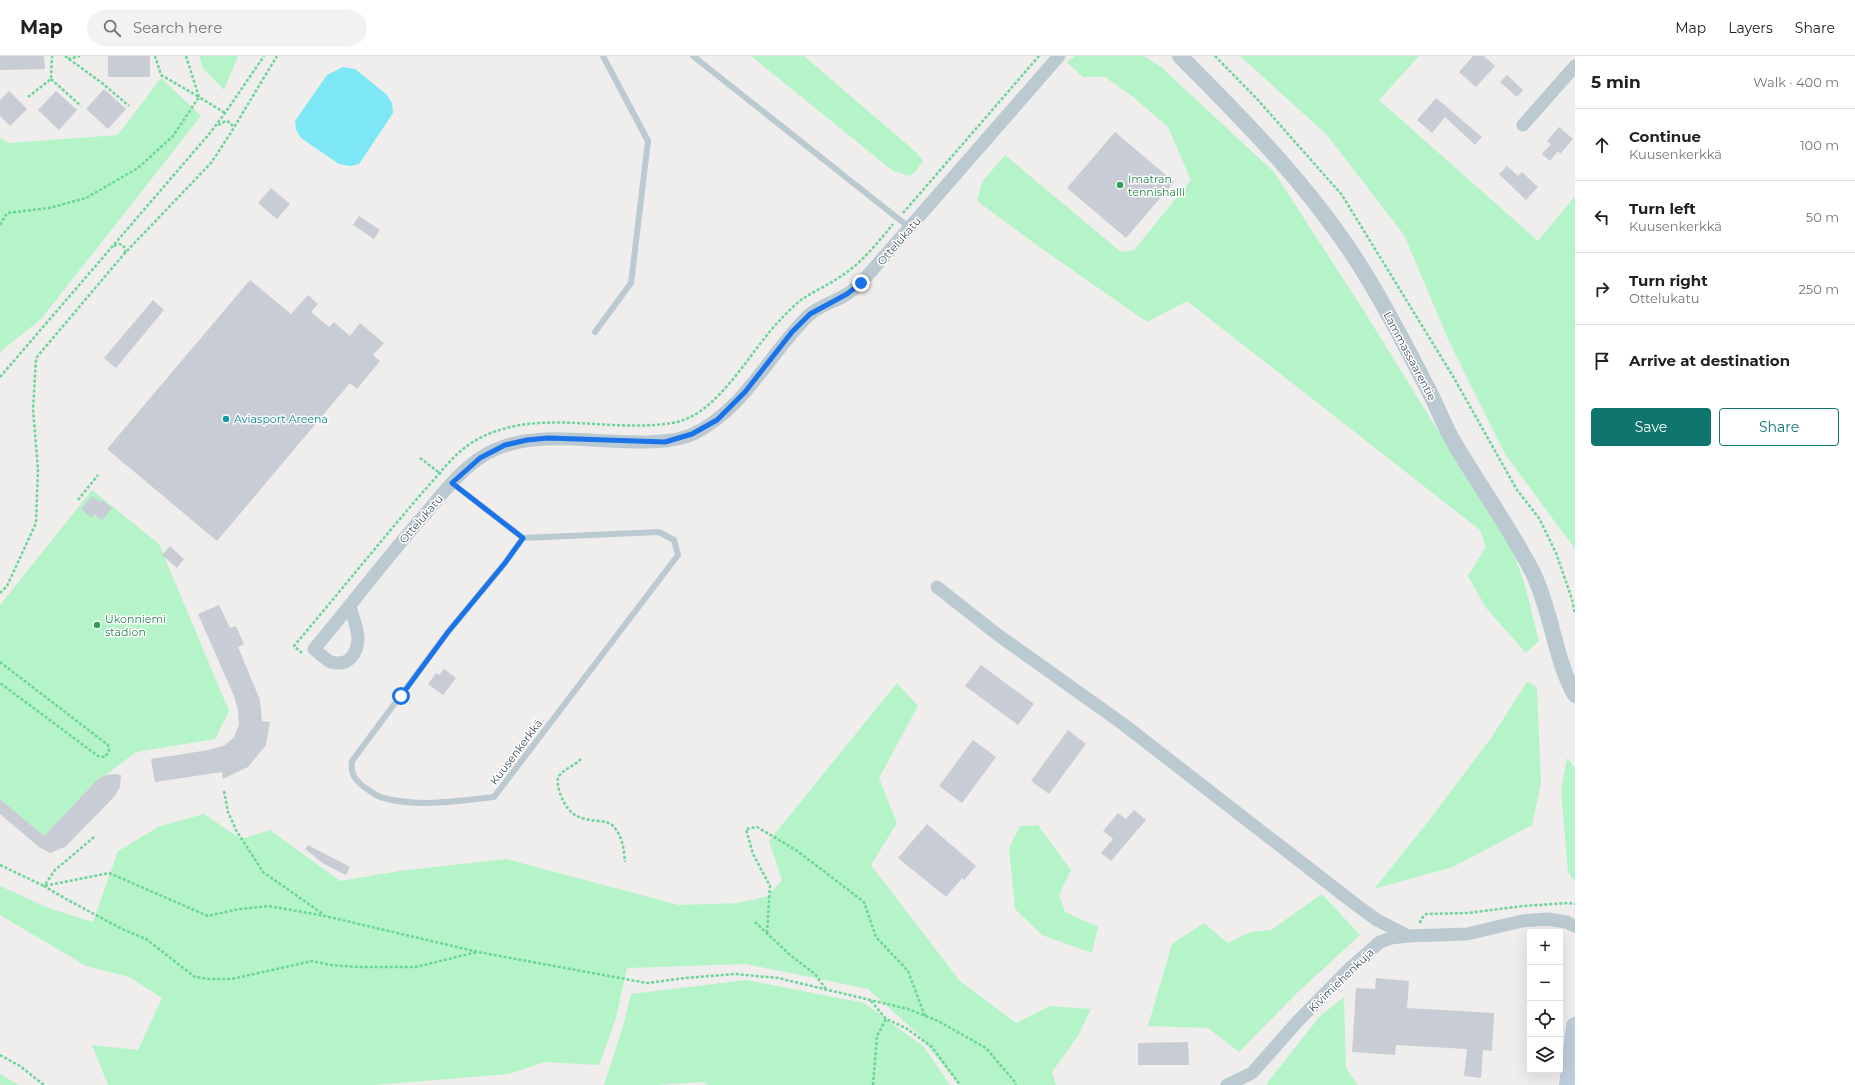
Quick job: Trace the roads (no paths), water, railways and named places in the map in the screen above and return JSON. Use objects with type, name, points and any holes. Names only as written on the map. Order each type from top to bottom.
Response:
[{"type":"main road","points":[[1568,1085],[1575,1026]]},
{"type":"street","name":"Ottelukatu","points":[[350,607],[399,544],[452,483],[480,458],[505,445],[527,440],[548,438],[665,442],[692,434],[717,420],[745,392],[792,332],[810,314],[847,294],[861,283],[1059,56]]},
{"type":"street","name":"Lammassaarentie","points":[[1180,56],[1243,118],[1282,163],[1322,211],[1367,276],[1429,391],[1451,437],[1517,544],[1534,575],[1551,626],[1562,666],[1575,696]]},
{"type":"street","points":[[1523,125],[1575,66]]},
{"type":"street","points":[[937,587],[998,635],[1129,729],[1355,904],[1377,920],[1414,936]]},
{"type":"street","name":"Kivimiehenkuja","points":[[1227,1085],[1252,1079],[1297,1022],[1348,970],[1380,942],[1391,938],[1467,934],[1522,921],[1548,919],[1566,922],[1575,926]]},
{"type":"lane","points":[[595,332],[631,283],[648,141],[603,56]]},
{"type":"lane","points":[[693,56],[910,228]]},
{"type":"lane","points":[[452,483],[523,538]]},
{"type":"lane","name":"Kuusenkerkkä","points":[[659,532],[674,540],[678,555],[494,797],[437,803],[408,802],[378,797],[357,782],[351,769],[352,761],[448,632],[505,563],[523,538],[659,532]]},
{"type":"water","points":[[343,67],[355,69],[387,95],[392,103],[393,113],[359,164],[350,166],[339,164],[301,138],[296,130],[295,121],[327,75]]},
{"type":"place","name":"Imatran tennishalli","points":[[1120,185]]},
{"type":"place","name":"Aviasport Areena","points":[[226,419]]},
{"type":"place","name":"Ukonniemi stadion","points":[[97,625]]}]
